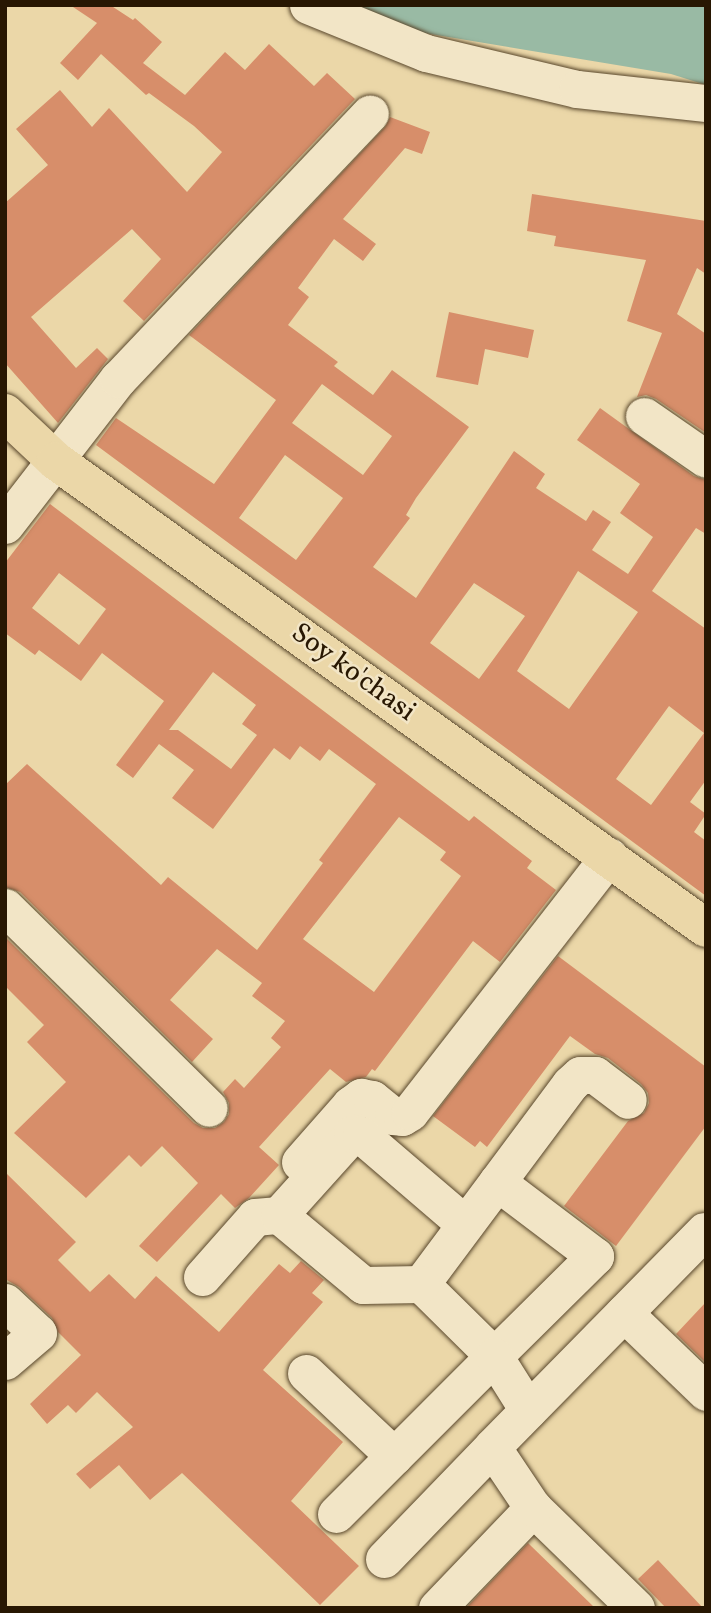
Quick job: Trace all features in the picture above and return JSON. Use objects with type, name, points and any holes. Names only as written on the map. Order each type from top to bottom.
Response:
[{"type":"main road","name":"Soy ko'chasi","points":[[5,413],[56,461],[706,928]]},
{"type":"lane","points":[[308,5],[426,54],[577,89],[706,103]]},
{"type":"lane","points":[[5,525],[118,379],[370,113]]},
{"type":"lane","points":[[644,416],[706,458]]},
{"type":"lane","points":[[300,1162],[350,1105],[361,1097],[372,1099],[393,1116],[402,1117],[410,1112],[608,856]]},
{"type":"lane","points":[[5,907],[209,1108]]},
{"type":"lane","points":[[421,1284],[570,1084],[580,1075],[595,1075],[628,1100]]},
{"type":"lane","points":[[202,1277],[255,1217],[279,1215],[352,1133],[361,1135],[466,1224]]},
{"type":"lane","points":[[336,1514],[595,1256],[497,1182]]},
{"type":"lane","points":[[279,1215],[363,1285],[421,1284],[494,1356],[528,1410]]},
{"type":"lane","points":[[384,1559],[705,1231]]},
{"type":"lane","points":[[5,1302],[38,1333],[5,1361]]},
{"type":"lane","points":[[624,1313],[706,1392]]},
{"type":"lane","points":[[306,1373],[394,1455]]},
{"type":"lane","points":[[492,1447],[533,1508],[636,1608]]},
{"type":"lane","points":[[437,1608],[533,1508]]},
{"type":"shaded area","points":[[343,5],[706,5],[706,85],[671,74],[382,26]]},
{"type":"building","points":[[70,5],[110,5],[133,20],[135,18],[162,42],[143,63],[185,95],[225,52],[245,70],[269,44],[314,86],[327,73],[355,99],[144,321],[123,301],[161,259],[132,229],[31,317],[76,368],[97,348],[108,359],[58,423],[5,363],[5,203],[48,165],[16,129],[60,90],[92,127],[109,108],[187,192],[222,152],[194,126],[149,93],[146,95],[101,54],[78,80],[60,63],[97,23]]},
{"type":"building","points":[[390,117],[430,132],[422,154],[405,148],[343,219],[376,244],[363,261],[334,239],[298,288],[309,297],[288,325],[338,362],[334,366],[373,395],[392,370],[469,427],[416,498],[406,515],[410,518],[373,567],[416,598],[514,451],[545,474],[536,488],[586,521],[593,510],[611,522],[592,550],[628,574],[653,537],[620,513],[640,484],[577,440],[600,408],[694,476],[706,480],[706,534],[696,528],[652,591],[706,629],[706,780],[690,802],[706,814],[694,832],[706,841],[706,896],[96,445],[116,418],[214,484],[276,400],[189,335],[385,127]],"holes":[[[322,384],[392,436],[363,475],[292,423]],[[285,455],[343,498],[296,560],[239,518]],[[578,571],[638,612],[569,709],[517,671]],[[474,583],[525,616],[479,679],[430,643]],[[669,706],[704,733],[651,805],[616,779]]]},
{"type":"building","points":[[532,194],[706,221],[706,274],[697,268],[677,314],[706,334],[706,433],[656,399],[646,395],[637,397],[662,333],[627,321],[646,260],[554,246],[556,236],[527,231]]},
{"type":"building","points":[[449,312],[534,330],[528,358],[485,349],[478,385],[436,377]]},
{"type":"building","points":[[50,504],[469,821],[474,816],[532,861],[527,868],[556,890],[500,962],[473,941],[375,1071],[372,1069],[366,1077],[346,1082],[330,1069],[259,1147],[279,1165],[249,1198],[235,1208],[221,1194],[157,1262],[139,1246],[198,1183],[162,1146],[141,1167],[129,1155],[86,1198],[14,1133],[66,1082],[27,1042],[44,1025],[5,986],[5,937],[194,1123],[203,1128],[215,1128],[224,1122],[229,1114],[229,1103],[223,1092],[235,1079],[244,1088],[281,1047],[271,1038],[285,1021],[252,996],[262,983],[217,949],[170,1000],[213,1039],[192,1062],[20,892],[5,887],[5,785],[27,764],[161,885],[168,877],[257,950],[323,863],[319,860],[376,784],[329,749],[320,761],[300,746],[290,760],[274,748],[213,829],[172,798],[194,770],[159,744],[133,778],[116,765],[164,701],[102,653],[81,681],[39,650],[35,655],[5,633],[5,563]],"holes":[[[59,573],[106,609],[79,645],[32,608]],[[213,672],[256,705],[242,724],[257,735],[231,769],[178,730],[169,730]],[[399,817],[446,852],[440,860],[461,876],[374,992],[303,939]]]},
{"type":"building","points":[[558,956],[706,1067],[706,1126],[616,1246],[564,1206],[628,1121],[644,1113],[649,1103],[648,1093],[641,1084],[608,1058],[595,1054],[570,1036],[487,1147],[480,1141],[475,1147],[433,1116]]},
{"type":"building","points":[[5,1172],[76,1242],[58,1260],[90,1292],[109,1274],[135,1299],[156,1276],[219,1332],[279,1264],[290,1273],[301,1261],[324,1280],[312,1293],[323,1302],[263,1370],[343,1442],[291,1501],[359,1566],[320,1605],[182,1473],[150,1500],[119,1465],[90,1489],[76,1474],[133,1427],[97,1392],[76,1413],[68,1405],[47,1424],[30,1404],[81,1355],[58,1332],[52,1318],[19,1287],[5,1279]]},
{"type":"building","points":[[706,1302],[706,1363],[676,1334]]},
{"type":"building","points":[[528,1543],[595,1608],[466,1608]]},
{"type":"building","points":[[658,1560],[703,1608],[666,1608],[638,1579]]}]
